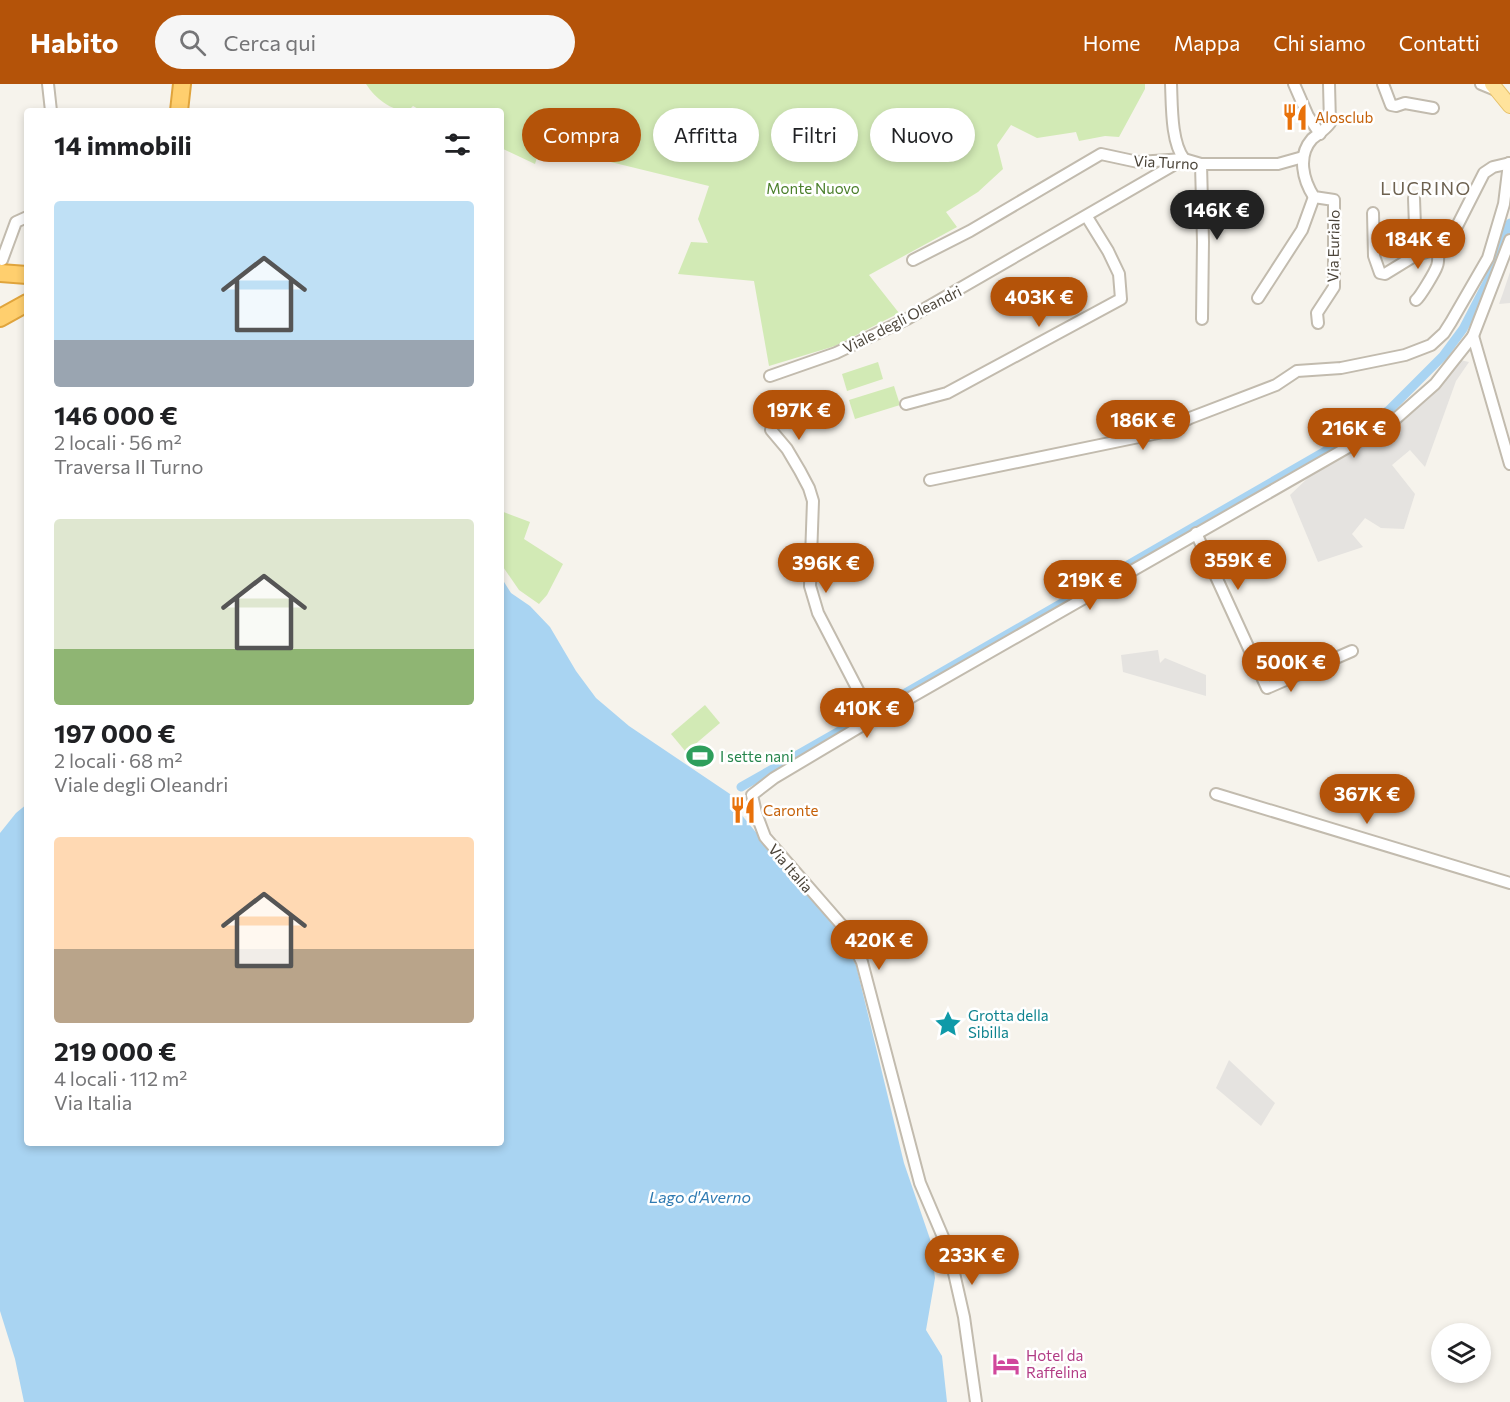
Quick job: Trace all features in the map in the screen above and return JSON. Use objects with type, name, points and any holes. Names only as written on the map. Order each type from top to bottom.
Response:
[{"type":"highway","points":[[179,108],[182,84]]},
{"type":"highway","points":[[190,108],[193,84]]},
{"type":"highway","points":[[1,266],[24,274]]},
{"type":"highway","points":[[0,318],[24,309]]},
{"type":"highway","points":[[0,330],[24,310]]},
{"type":"main road","points":[[1500,89],[1510,106]]},
{"type":"street","points":[[48,84],[51,108]]},
{"type":"street","points":[[1171,84],[1176,142],[1178,152],[1184,159]]},
{"type":"street","points":[[1294,84],[1308,116],[1320,134]]},
{"type":"street","points":[[1258,298],[1302,230],[1314,197],[1304,178],[1303,157],[1307,147],[1330,123],[1329,84]]},
{"type":"street","points":[[1383,84],[1391,105],[1404,103],[1433,108]]},
{"type":"street","points":[[1481,84],[1500,89]]},
{"type":"street","name":"Via Turno","points":[[913,260],[970,231],[1101,154],[1138,162],[1184,159],[1201,164],[1278,164],[1303,157]]},
{"type":"street","name":"Viale degli Oleandri","points":[[770,376],[836,353],[908,319],[1184,159]]},
{"type":"street","points":[[930,480],[1163,432],[1191,417],[1276,385],[1297,371],[1341,368],[1405,355],[1431,345],[1444,333],[1488,258],[1504,204],[1509,163],[1493,167],[1481,177],[1451,238],[1444,247],[1416,255],[1385,274],[1380,273],[1374,256],[1373,213]]},
{"type":"street","points":[[1201,164],[1202,319]]},
{"type":"street","name":"Via Eurialo","points":[[1314,197],[1334,200],[1334,287],[1317,313],[1318,323]]},
{"type":"street","points":[[1414,198],[1416,255]]},
{"type":"street","points":[[906,404],[947,393],[1121,299],[1119,274],[1087,217]]},
{"type":"street","points":[[1,266],[16,222],[24,218]]},
{"type":"street","name":"Via Italia","points":[[976,1402],[964,1317],[949,1251],[920,1183],[862,962],[846,930],[765,837],[756,813],[753,795],[774,778],[873,719],[1392,422],[1435,384],[1473,336],[1510,240]]},
{"type":"street","points":[[1416,300],[1438,265],[1438,250]]},
{"type":"street","points":[[1473,336],[1510,464]]},
{"type":"street","points":[[771,430],[787,449],[809,488],[813,501],[810,586],[818,613],[873,719]]},
{"type":"street","points":[[1196,533],[1267,688],[1352,651]]},
{"type":"street","points":[[1216,794],[1510,883]]},
{"type":"green space","name":"Monte Nuovo","points":[[366,84],[1145,84],[1145,89],[1119,137],[1105,136],[1079,141],[1076,132],[1037,138],[1011,125],[997,145],[1003,169],[978,192],[946,212],[957,227],[869,275],[899,313],[835,346],[769,366],[754,281],[678,274],[691,242],[708,243],[698,219],[709,186],[611,162],[641,162],[641,108],[522,108],[522,158],[504,149],[504,108],[417,108],[413,106],[394,108],[384,103]]},
{"type":"green space","points":[[878,362],[883,379],[847,391],[842,374]]},
{"type":"green space","points":[[894,386],[900,405],[855,419],[849,400]]},
{"type":"green space","points":[[504,512],[530,522],[524,539],[563,564],[547,595],[539,604],[519,590],[504,568]]},
{"type":"green space","points":[[705,705],[720,723],[686,752],[671,734]]},
{"type":"shaded area","points":[[1510,272],[1510,303],[1499,304],[1503,293]]},
{"type":"shaded area","points":[[1460,360],[1469,362],[1456,381],[1425,467],[1410,450],[1392,465],[1415,494],[1404,529],[1381,528],[1365,518],[1352,534],[1363,547],[1318,562],[1290,495],[1310,476],[1385,432],[1435,391]]},
{"type":"shaded area","points":[[1158,650],[1160,663],[1165,658],[1206,675],[1206,696],[1123,672],[1121,655]]},
{"type":"shaded area","points":[[1229,1060],[1275,1103],[1261,1126],[1216,1088]]},
{"type":"water","name":"Lago d'Averno","points":[[504,582],[511,593],[530,606],[550,627],[576,671],[596,698],[629,726],[730,794],[732,798],[730,801],[838,931],[856,965],[904,1163],[930,1239],[935,1278],[926,1330],[942,1356],[947,1402],[24,1402],[15,1359],[0,1311],[0,833],[24,806],[24,1146],[504,1146]]},
{"type":"waterway","points":[[876,710],[1343,441],[1389,410],[1443,356],[1463,329],[1490,277],[1510,223]]},
{"type":"waterway","points":[[741,787],[864,717]]},
{"type":"place","name":"Alosclub","points":[[1295,117]]},
{"type":"place","name":"I sette nani","points":[[700,756]]},
{"type":"place","name":"Caronte","points":[[743,810]]},
{"type":"place","name":"Grotta della Sibilla","points":[[948,1024]]},
{"type":"place","name":"Hotel da Raffelina","points":[[1006,1364]]},
{"type":"district","name":"LUCRINO","points":[[1426,188]]}]
